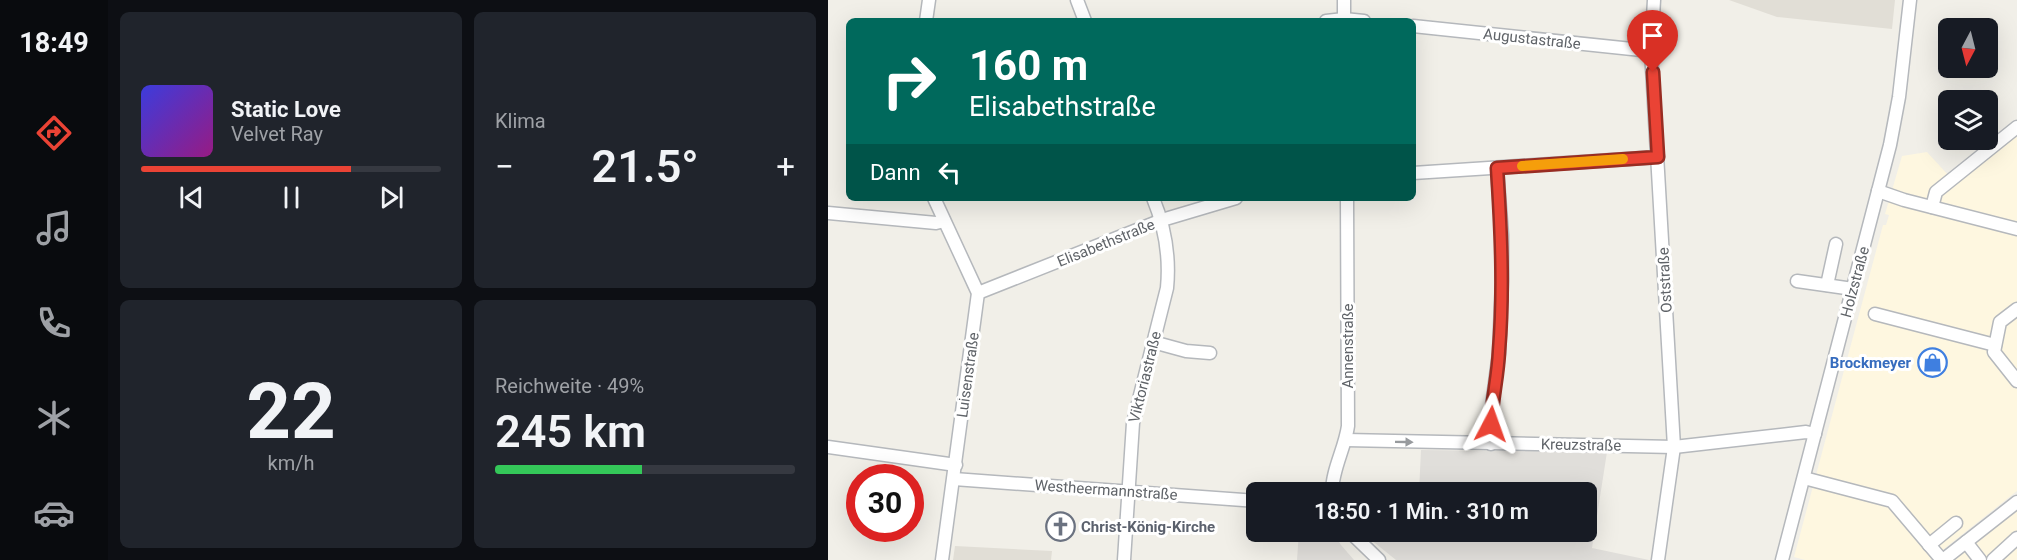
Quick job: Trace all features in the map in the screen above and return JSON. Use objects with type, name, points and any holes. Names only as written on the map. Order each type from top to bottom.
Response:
[{"type":"street","points":[[927,18],[929,0]]},
{"type":"street","points":[[1077,0],[1084,18]]},
{"type":"street","points":[[1344,0],[1344,18]]},
{"type":"street","name":"Oststraße","points":[[1654,0],[1652,51],[1674,447],[1658,560]]},
{"type":"street","name":"Holzstraße","points":[[1782,560],[1890,145],[1899,97],[1910,0]]},
{"type":"street","name":"Augustastraße","points":[[1416,26],[1652,51]]},
{"type":"street","points":[[1932,207],[1936,192],[2017,127]]},
{"type":"street","points":[[1416,173],[1658,157]]},
{"type":"street","points":[[1491,444],[1492,405],[1499,353],[1502,280],[1502,235],[1497,168]]},
{"type":"street","points":[[1878,190],[2017,229]]},
{"type":"street","points":[[935,201],[978,293]]},
{"type":"street","name":"Viktoriastraße","points":[[1124,560],[1132,423],[1167,288],[1168,261],[1162,220],[1154,201]]},
{"type":"street","name":"Elisabethstraße","points":[[978,293],[1162,220],[1226,201]]},
{"type":"street","name":"Annenstraße","points":[[1333,482],[1348,426],[1347,201]]},
{"type":"street","points":[[828,213],[936,223],[944,221]]},
{"type":"street","points":[[1827,285],[1836,244]]},
{"type":"street","points":[[1797,281],[1853,289]]},
{"type":"street","name":"Luisenstraße","points":[[942,560],[978,293]]},
{"type":"street","points":[[2017,309],[2000,322],[1994,352],[2017,381]]},
{"type":"street","points":[[1875,315],[1995,345]]},
{"type":"street","points":[[1153,342],[1186,351],[1210,353]]},
{"type":"street","name":"Kreuzstraße","points":[[1346,440],[1674,447],[1806,432],[1815,434]]},
{"type":"street","points":[[828,447],[956,465]]},
{"type":"street","points":[[1804,478],[1892,501],[1943,560],[2017,502]]},
{"type":"street","name":"Westheermannstraße","points":[[954,479],[1246,500]]},
{"type":"street","points":[[1929,545],[1956,523]]},
{"type":"street","points":[[1993,560],[2017,538]]},
{"type":"street","points":[[1360,542],[1379,560]]},
{"type":"street","points":[[1966,542],[1980,560]]},
{"type":"shaded area","points":[[1729,0],[1895,0],[1892,29],[1777,17]]},
{"type":"shaded area","points":[[2017,124],[2017,491],[1930,560],[1805,560],[1794,557],[1883,225],[1886,225],[1889,215],[1885,214],[1902,156],[1927,152],[1950,177],[1984,150],[1998,150],[1998,139]]},
{"type":"shaded area","points":[[1421,450],[1607,452],[1597,516],[1597,482],[1419,482]]},
{"type":"shaded area","points":[[2017,510],[2017,560],[1953,560]]},
{"type":"shaded area","points":[[1298,542],[1339,542],[1354,560],[1297,560]]},
{"type":"shaded area","points":[[1374,542],[1593,542],[1592,548],[1649,560],[1396,560]]},
{"type":"shaded area","points":[[955,546],[1052,551],[1051,560],[953,560]]},
{"type":"slow traffic","points":[[1522,166],[1623,159]]},
{"type":"place","name":"Brockmeyer","points":[[1932,363]]},
{"type":"place","name":"Christ-König-Kirche","points":[[1060,527]]},
{"type":"route","points":[[1491,424],[1499,353],[1502,280],[1502,235],[1497,168],[1658,157],[1653,72]]}]
